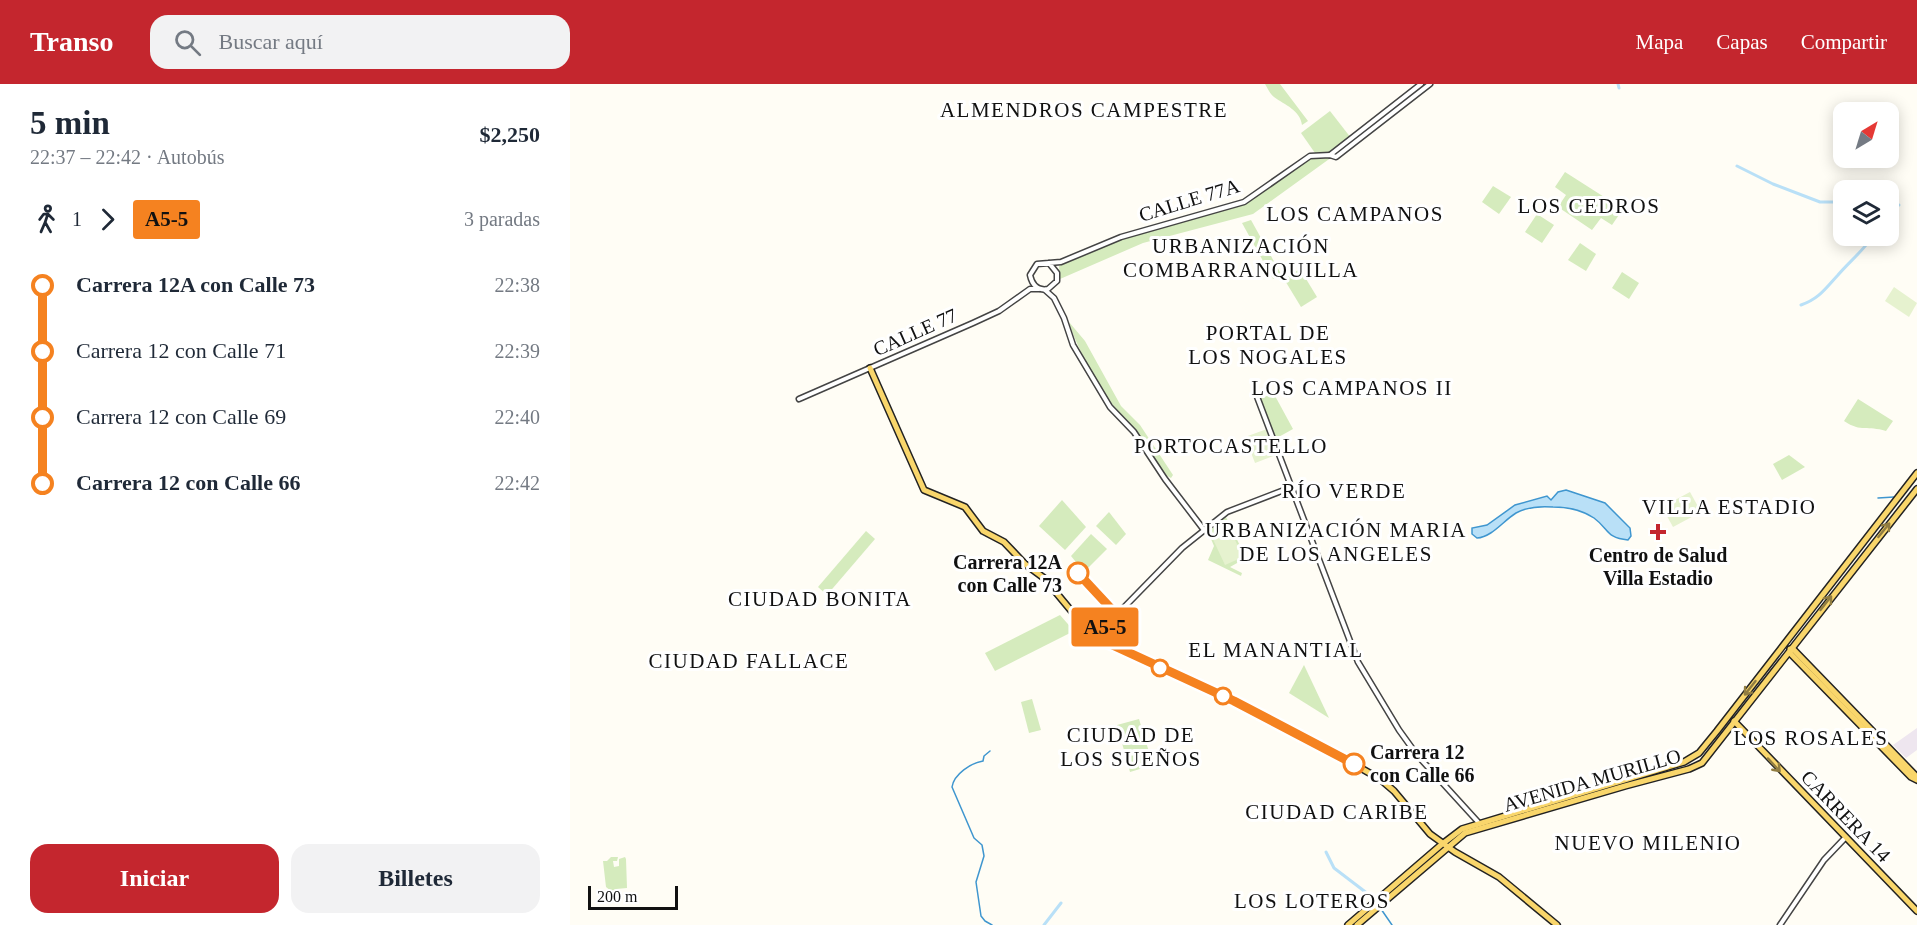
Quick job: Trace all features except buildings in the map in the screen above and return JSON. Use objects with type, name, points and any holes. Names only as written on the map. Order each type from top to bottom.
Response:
[{"type":"main road","points":[[870,368],[924,490],[966,507],[983,531],[1004,543],[1025,564],[1044,578],[1095,637],[1234,701],[1380,779],[1398,795],[1426,831],[1499,877],[1557,925]]},
{"type":"main road","name":"AVENIDA MURILLO","points":[[1348,925],[1445,845],[1465,833],[1689,760],[1701,751],[1917,473]]},
{"type":"main road","name":"AVENIDA MURILLO","points":[[1357,925],[1462,829],[1694,767],[1705,760],[1917,489]]},
{"type":"main road","points":[[1785,644],[1791,650],[1793,649],[1915,777]]},
{"type":"main road","name":"CARRERA 14","points":[[1728,716],[1917,911]]},
{"type":"street","points":[[1330,155],[1421,84]]},
{"type":"street","points":[[1330,155],[1336,157],[1430,84]]},
{"type":"street","name":"CALLE 77A","points":[[1049,263],[1061,262],[1121,237],[1244,202],[1310,156],[1330,155]]},
{"type":"street","points":[[1054,298],[1057,273],[1049,263],[1041,263],[1031,271],[1031,280],[1054,298],[1073,345],[1110,407],[1134,432],[1165,479],[1204,530]]},
{"type":"street","points":[[1042,289],[1055,285]]},
{"type":"street","name":"CALLE 77","points":[[799,399],[999,311],[1030,290],[1042,289]]},
{"type":"street","points":[[1257,394],[1358,662],[1409,744],[1479,823]]},
{"type":"street","points":[[1095,637],[1182,548],[1204,530],[1229,511],[1292,487]]},
{"type":"street","points":[[1780,925],[1824,860],[1845,838]]},
{"type":"shaded area","points":[[1917,728],[1917,750],[1906,758],[1893,745]]},
{"type":"green space","points":[[1265,84],[1280,84],[1308,121],[1302,125],[1298,115],[1273,96]]},
{"type":"green space","points":[[1330,111],[1351,138],[1331,153],[1315,153],[1301,133]]},
{"type":"green space","points":[[1332,157],[1253,214],[1143,243],[1060,279],[1059,266],[1118,240],[1244,204],[1308,158]]},
{"type":"green space","points":[[1565,172],[1623,209],[1612,225],[1601,218],[1592,230],[1558,207],[1566,195],[1555,187]]},
{"type":"green space","points":[[1493,186],[1511,197],[1499,214],[1482,202]]},
{"type":"green space","points":[[1537,214],[1554,225],[1542,243],[1525,232]]},
{"type":"green space","points":[[1251,220],[1281,274],[1273,279],[1242,223]]},
{"type":"green space","points":[[1580,243],[1596,254],[1586,271],[1568,260]]},
{"type":"green space","points":[[1300,269],[1317,297],[1301,307],[1284,279]]},
{"type":"green space","points":[[1622,272],[1639,283],[1629,299],[1612,288]]},
{"type":"green space","points":[[1894,287],[1917,303],[1909,317],[1885,301]]},
{"type":"green space","points":[[1069,322],[1085,341],[1121,406],[1140,425],[1173,475],[1171,478],[1160,469],[1132,426],[1104,393],[1081,352]]},
{"type":"green space","points":[[1274,394],[1293,429],[1275,439],[1260,398]]},
{"type":"green space","points":[[1858,399],[1893,421],[1886,431],[1855,427],[1844,421]]},
{"type":"green space","points":[[1267,429],[1276,455],[1255,463],[1245,437]]},
{"type":"green space","points":[[1789,455],[1805,467],[1782,480],[1773,464]]},
{"type":"green space","points":[[1690,492],[1701,512],[1673,527],[1662,507]]},
{"type":"green space","points":[[1062,500],[1086,527],[1065,550],[1039,526]]},
{"type":"green space","points":[[1109,512],[1126,534],[1116,545],[1096,526]]},
{"type":"green space","points":[[1226,517],[1246,558],[1230,567],[1242,573],[1241,576],[1208,560],[1214,546],[1208,532]]},
{"type":"green space","points":[[1228,525],[1243,557],[1225,565],[1210,533]]},
{"type":"green space","points":[[866,531],[875,539],[827,595],[818,587]]},
{"type":"green space","points":[[1091,534],[1107,549],[1084,572],[1071,556]]},
{"type":"green space","points":[[1060,615],[1074,631],[995,671],[985,653]]},
{"type":"green space","points":[[1304,665],[1329,718],[1289,693]]},
{"type":"green space","points":[[1032,699],[1041,730],[1029,733],[1021,702]]},
{"type":"green space","points":[[1139,719],[1153,765],[1130,772],[1117,725]]},
{"type":"green space","points":[[611,857],[618,857],[617,861],[613,861],[614,867],[619,866],[619,859],[625,857],[627,888],[611,891],[606,887],[603,861]]},
{"type":"water","points":[[1566,490],[1605,503],[1630,528],[1631,536],[1628,540],[1612,535],[1594,518],[1584,513],[1569,508],[1548,507],[1534,507],[1520,511],[1493,532],[1482,537],[1477,538],[1472,534],[1472,528],[1487,525],[1515,505],[1547,496],[1551,500],[1558,492]]},
{"type":"waterway","points":[[1618,84],[1619,88]]},
{"type":"waterway","points":[[1737,166],[1773,184],[1820,202],[1833,202]]},
{"type":"waterway","points":[[1801,305],[1822,293],[1865,246]]},
{"type":"waterway","points":[[1878,498],[1894,497]]},
{"type":"waterway","points":[[990,751],[984,756],[983,761],[973,764],[960,774],[952,787],[974,838],[982,845],[984,856],[976,882],[981,916],[992,925]]},
{"type":"waterway","points":[[1326,852],[1334,868],[1372,897]]},
{"type":"waterway","points":[[1044,925],[1061,903]]},
{"type":"waterway","points":[[1381,909],[1392,925]]},
{"type":"bus line","name":"A5-5","points":[[1078,573],[1117,615],[1095,637],[1234,701],[1354,764]]},
{"type":"place","name":"Centro de Salud Villa Estadio","points":[[1658,532]]},
{"type":"place","name":"Carrera 12A con Calle 73","points":[[1078,573]]},
{"type":"place","name":"Carrera 12 con Calle 66","points":[[1354,764]]},
{"type":"district","name":"ALMENDROS CAMPESTRE","points":[[1084,110]]},
{"type":"district","name":"LOS CEDROS","points":[[1589,206]]},
{"type":"district","name":"LOS CAMPANOS","points":[[1355,214]]},
{"type":"district","name":"URBANIZACIÓN COMBARRANQUILLA","points":[[1241,258]]},
{"type":"district","name":"PORTAL DE LOS NOGALES","points":[[1268,345]]},
{"type":"district","name":"LOS CAMPANOS II","points":[[1352,388]]},
{"type":"district","name":"PORTOCASTELLO","points":[[1231,446]]},
{"type":"district","name":"RÍO VERDE","points":[[1344,491]]},
{"type":"district","name":"VILLA ESTADIO","points":[[1729,507]]},
{"type":"district","name":"URBANIZACIÓN MARIA DE LOS ANGELES","points":[[1336,542]]},
{"type":"district","name":"CIUDAD BONITA","points":[[820,599]]},
{"type":"district","name":"EL MANANTIAL","points":[[1276,650]]},
{"type":"district","name":"CIUDAD FALLACE","points":[[749,661]]},
{"type":"district","name":"LOS ROSALES","points":[[1811,738]]},
{"type":"district","name":"CIUDAD DE LOS SUEÑOS","points":[[1131,747]]},
{"type":"district","name":"CIUDAD CARIBE","points":[[1337,812]]},
{"type":"district","name":"NUEVO MILENIO","points":[[1648,843]]},
{"type":"district","name":"LOS LOTEROS","points":[[1312,901]]}]
